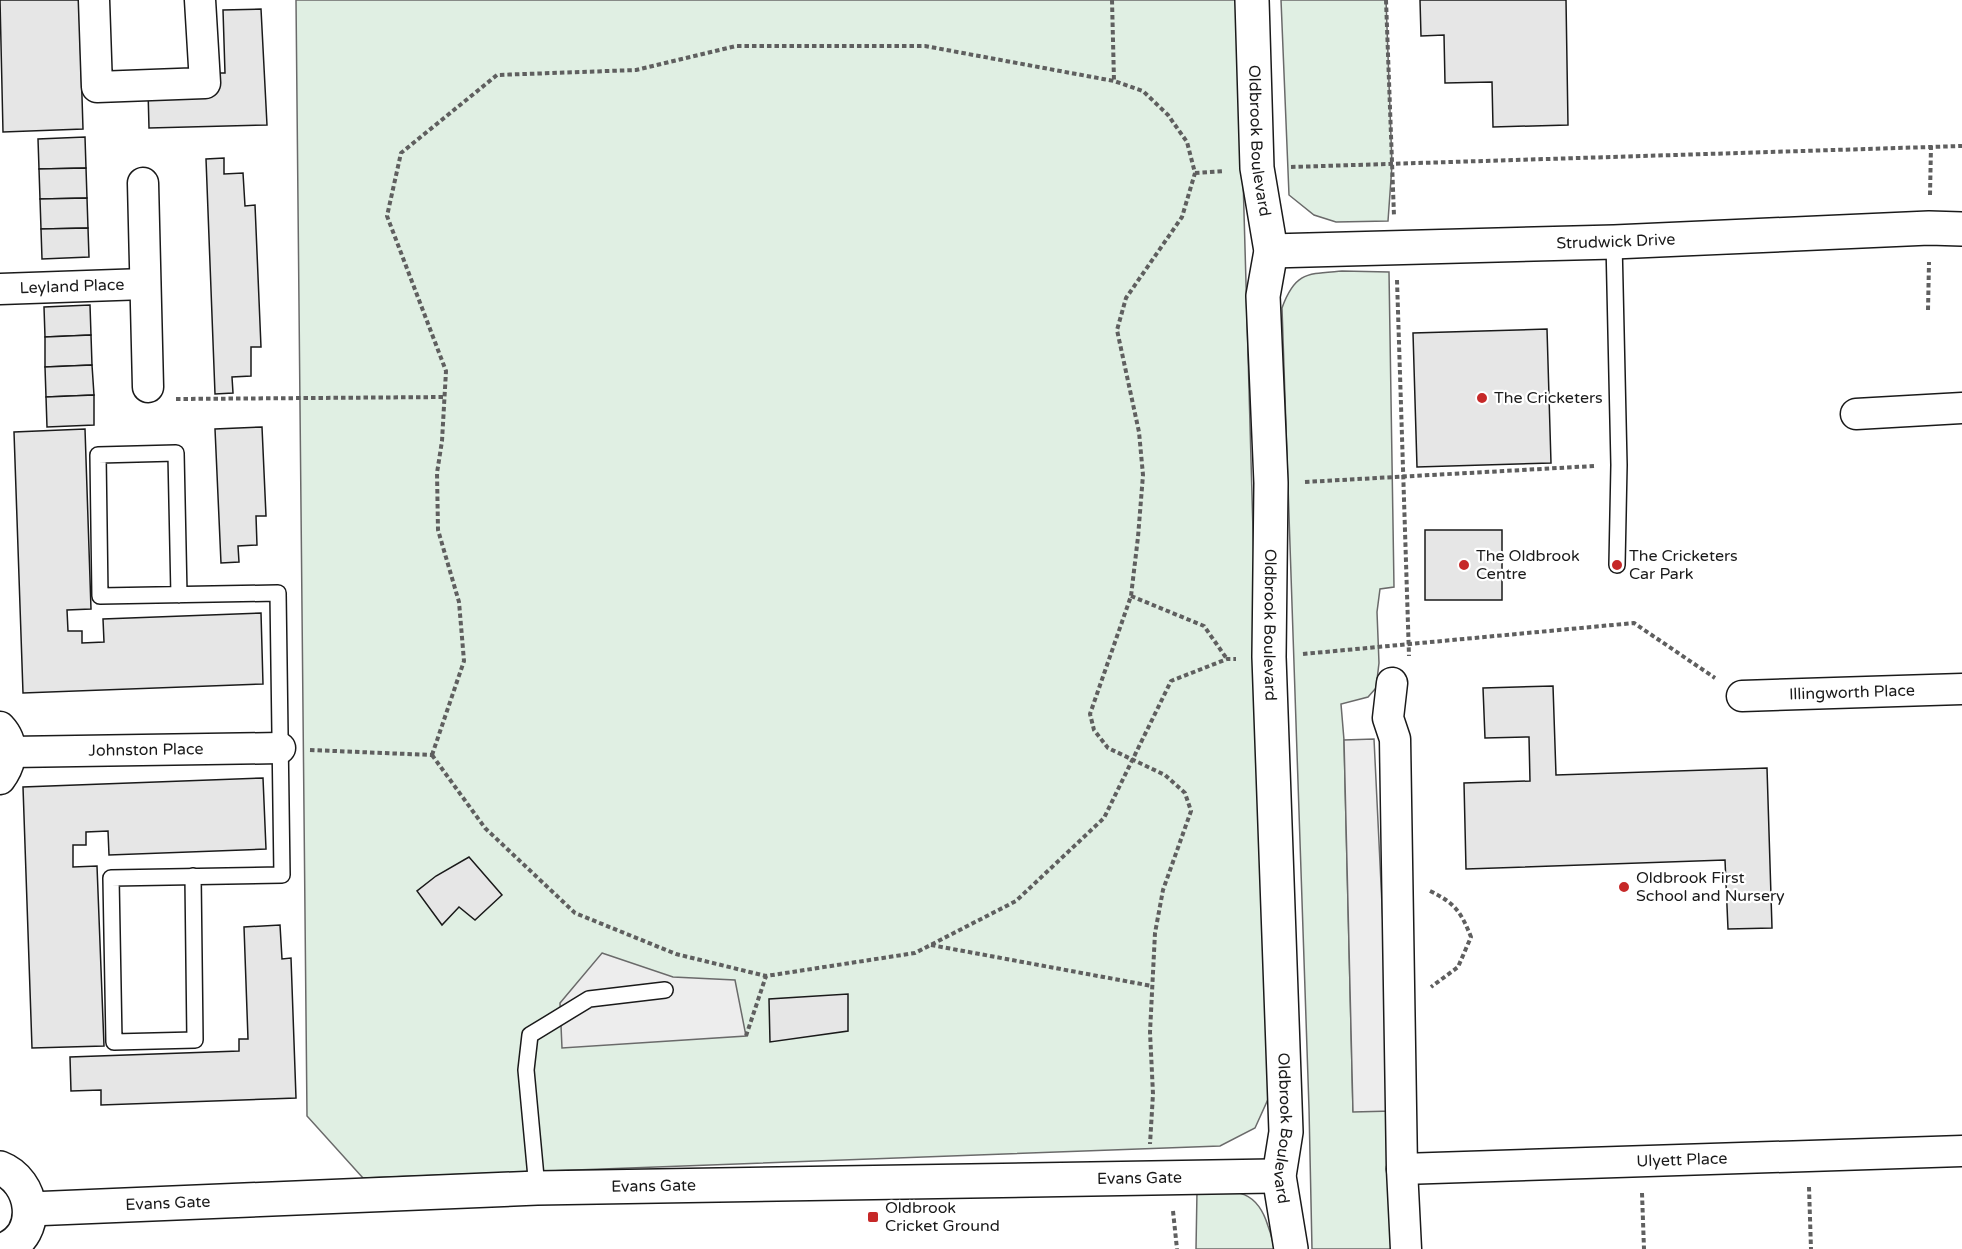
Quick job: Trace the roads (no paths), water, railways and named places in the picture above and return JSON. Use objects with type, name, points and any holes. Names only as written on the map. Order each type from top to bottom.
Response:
[{"type":"street","points":[[94,0],[97,87],[205,83],[200,0]]},
{"type":"street","name":"Oldbrook Boulevard","points":[[1252,0],[1257,168],[1270,252],[1263,296],[1271,483],[1269,657],[1286,1132],[1279,1176],[1291,1249]]},
{"type":"street","name":"Leyland Place","points":[[143,183],[148,387]]},
{"type":"street","name":"Strudwick Drive","points":[[1270,252],[1614,242],[1929,228],[1962,229]]},
{"type":"street","name":"Leyland Place","points":[[0,289],[145,284]]},
{"type":"street","points":[[1856,414],[1962,408]]},
{"type":"street","points":[[1392,683],[1388,718],[1395,739],[1402,1168],[1406,1249]]},
{"type":"street","name":"Illingworth Place","points":[[1742,696],[1962,689]]},
{"type":"street","points":[[0,779],[10,761],[5,739]]},
{"type":"street","name":"Johnston Place","points":[[5,739],[280,748]]},
{"type":"street","name":"Ulyett Place","points":[[1402,1168],[1962,1151]]},
{"type":"street","points":[[0,1168],[16,1178],[24,1187],[30,1209],[24,1230],[18,1239],[5,1249]]},
{"type":"street","name":"Evans Gate","points":[[30,1209],[537,1188],[1279,1176]]},
{"type":"lane","points":[[1614,242],[1619,465],[1617,565]]},
{"type":"lane","points":[[179,595],[176,453],[99,455],[100,596],[179,595],[278,592],[282,875],[193,876],[111,878],[114,1042],[195,1040],[193,876]]},
{"type":"lane","points":[[537,1188],[526,1070],[530,1035],[589,999],[665,990]]},
{"type":"place","name":"The Cricketers","points":[[1482,398]]},
{"type":"place","name":"The Oldbrook Centre","points":[[1464,565]]},
{"type":"place","name":"The Cricketers Car Park","points":[[1617,565]]},
{"type":"place","name":"Oldbrook First School and Nursery","points":[[1624,887]]},
{"type":"place","name":"Oldbrook Cricket Ground","points":[[873,1217]]}]
